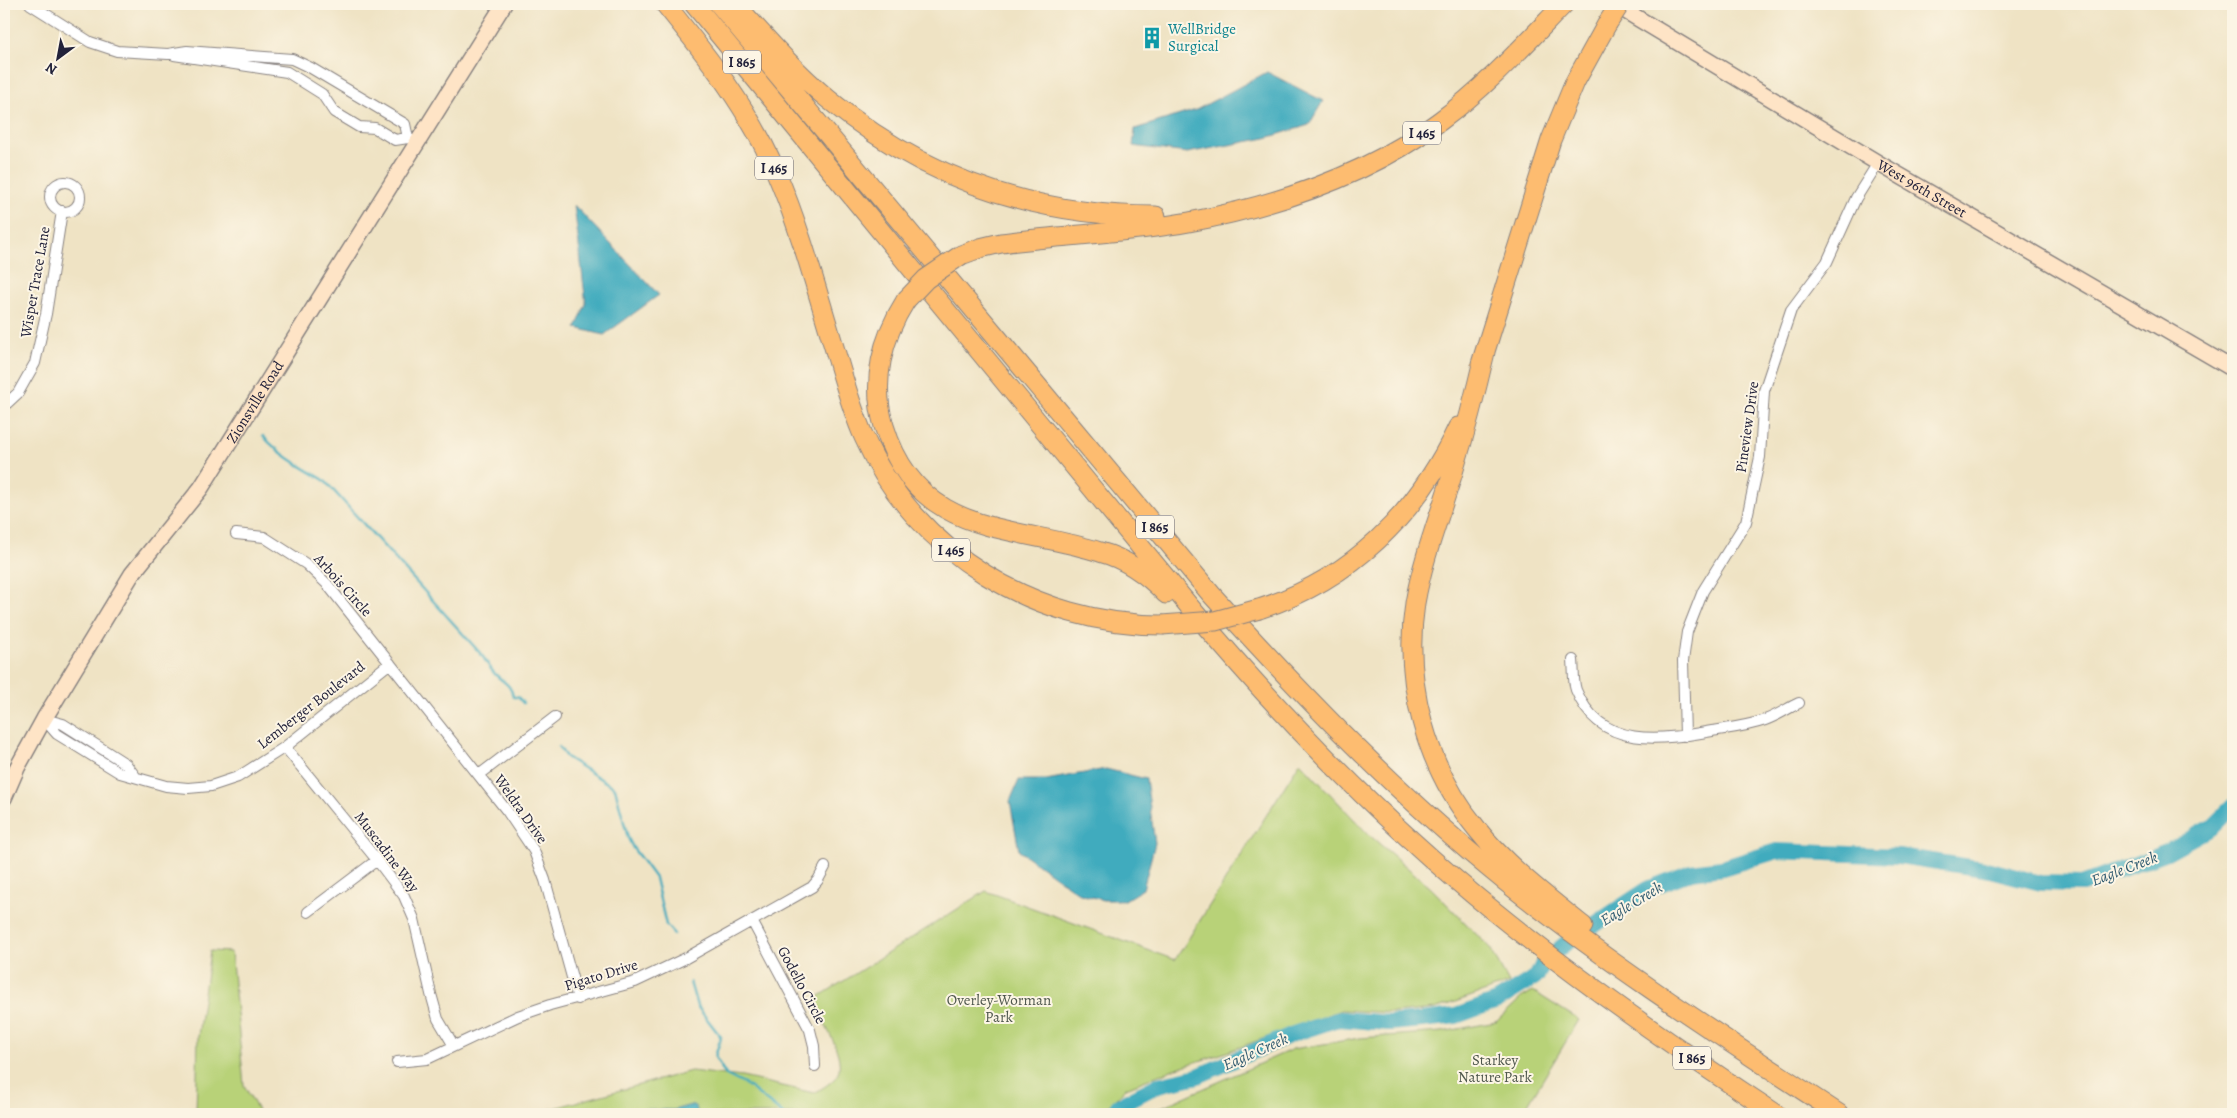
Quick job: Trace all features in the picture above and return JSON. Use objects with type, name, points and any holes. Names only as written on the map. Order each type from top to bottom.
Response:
[{"type":"highway","name":"I 465","points":[[665,4],[736,99],[775,169],[809,263],[858,422],[876,461],[900,497],[926,526],[960,557],[991,578],[1026,597],[1059,610],[1095,619],[1130,624],[1162,625],[1214,621],[1259,609],[1304,591],[1331,576],[1376,542],[1407,510],[1430,479],[1452,439],[1485,352],[1551,140],[1575,82],[1620,4]]},
{"type":"highway","name":"I 865","points":[[694,4],[1234,659],[1299,730],[1380,811],[1452,876],[1514,927],[1609,1000],[1776,1114]]},
{"type":"highway","name":"I 865","points":[[719,4],[1158,531],[1268,657],[1330,723],[1392,782],[1474,854],[1547,905],[1696,1019],[1838,1114]]},
{"type":"highway","name":"I 465","points":[[735,4],[808,81],[843,111],[906,154],[973,185],[1035,204],[1100,214],[1131,216],[1179,216],[1246,208],[1288,198],[1334,181],[1377,161],[1420,135],[1477,91],[1564,4]]},
{"type":"highway","points":[[1234,659],[1157,584],[1126,563],[1100,552],[972,522],[948,511],[916,484],[892,448],[879,402],[879,376],[883,351],[892,325],[906,300],[926,279],[961,255],[1001,243],[1188,222],[1246,208]]},
{"type":"highway","points":[[1485,352],[1470,416],[1418,588],[1412,630],[1414,680],[1425,734],[1439,768],[1456,801],[1486,841],[1547,905]]},
{"type":"main road","name":"Zionsville Road","points":[[4,798],[17,768],[44,719],[132,574],[201,488],[412,141],[504,4]]},
{"type":"main road","name":"West 96th Street","points":[[1614,4],[1878,163],[2233,369]]},
{"type":"street","points":[[30,4],[98,46],[117,51],[168,54],[188,59],[287,72],[322,94],[334,112],[359,127],[375,128],[395,140],[412,141],[405,124],[311,68],[292,59],[187,51],[168,54]]},
{"type":"street","name":"Pineview Drive","points":[[1685,736],[1683,661],[1687,632],[1703,591],[1746,522],[1760,457],[1764,391],[1790,310],[1827,262],[1856,198],[1878,163]]},
{"type":"street","name":"Wisper Trace Lane","points":[[4,406],[18,393],[35,363],[46,314],[62,211]]},
{"type":"street","name":"Arbois Circle","points":[[236,534],[264,536],[306,564],[327,584],[390,663]]},
{"type":"street","points":[[1573,660],[1576,689],[1589,710],[1604,726],[1624,736],[1650,739],[1685,736],[1766,720],[1799,703]]},
{"type":"street","name":"Lemberger Boulevard","points":[[44,719],[57,734],[120,773],[166,786],[188,788],[211,786],[238,777],[285,747],[390,663]]},
{"type":"street","name":"Weldra Drive","points":[[390,663],[479,775],[534,851],[545,880],[578,999]]},
{"type":"street","points":[[479,775],[555,717]]},
{"type":"street","name":"Muscadine Way","points":[[285,747],[404,896],[414,919],[438,1019],[454,1046]]},
{"type":"street","points":[[308,912],[377,860]]},
{"type":"street","name":"Pigato Drive","points":[[397,1062],[427,1059],[518,1016],[550,1005],[578,999],[635,982],[686,958],[812,887],[825,867]]},
{"type":"street","name":"Godello Circle","points":[[752,921],[810,1030],[815,1066]]},
{"type":"green space","name":"Overley-Worman Park","points":[[1300,762],[1367,833],[1431,888],[1490,948],[1509,983],[1435,1009],[1394,1013],[1341,1010],[1126,1088],[1100,1114],[532,1114],[691,1071],[742,1077],[814,1093],[836,1077],[839,1069],[839,1060],[827,1028],[812,1001],[986,891],[1175,960]]},
{"type":"green space","points":[[210,951],[231,952],[244,1085],[260,1114],[196,1114],[198,1036]]},
{"type":"green space","name":"Starkey Nature Park","points":[[1533,991],[1579,1020],[1522,1114],[1146,1114],[1293,1049],[1360,1038],[1442,1032],[1496,1022],[1521,998]]},
{"type":"water","points":[[1267,72],[1323,101],[1309,125],[1266,138],[1187,153],[1133,146],[1135,129],[1196,110]]},
{"type":"water","points":[[574,205],[659,295],[604,335],[576,328],[586,304]]},
{"type":"water","points":[[1106,769],[1146,779],[1155,843],[1143,889],[1125,900],[1103,900],[1080,894],[1019,851],[1010,801],[1019,780],[1046,780]]},
{"type":"water","points":[[691,1105],[695,1106],[699,1114],[625,1114],[641,1109],[673,1110]]},
{"type":"waterway","points":[[263,436],[284,455],[324,480],[481,654],[494,673],[509,686],[513,697],[518,697],[523,703]]},
{"type":"waterway","points":[[559,747],[566,757],[615,788],[628,838],[655,878],[666,925],[674,934]]},
{"type":"waterway","name":"Eagle Creek","points":[[1115,1114],[1118,1106],[1158,1085],[1198,1076],[1293,1034],[1339,1019],[1389,1023],[1422,1020],[1456,1016],[1497,1001],[1537,976],[1543,963],[1565,944],[1648,889],[1691,872],[1722,868],[1777,851],[1899,856],[1990,870],[2041,883],[2082,884],[2167,852],[2212,827],[2233,806]]},
{"type":"waterway","points":[[690,982],[697,1006],[721,1037],[715,1057],[726,1075],[748,1086],[783,1114]]},
{"type":"place","name":"WellBridge Surgical","points":[[1152,38]]}]
